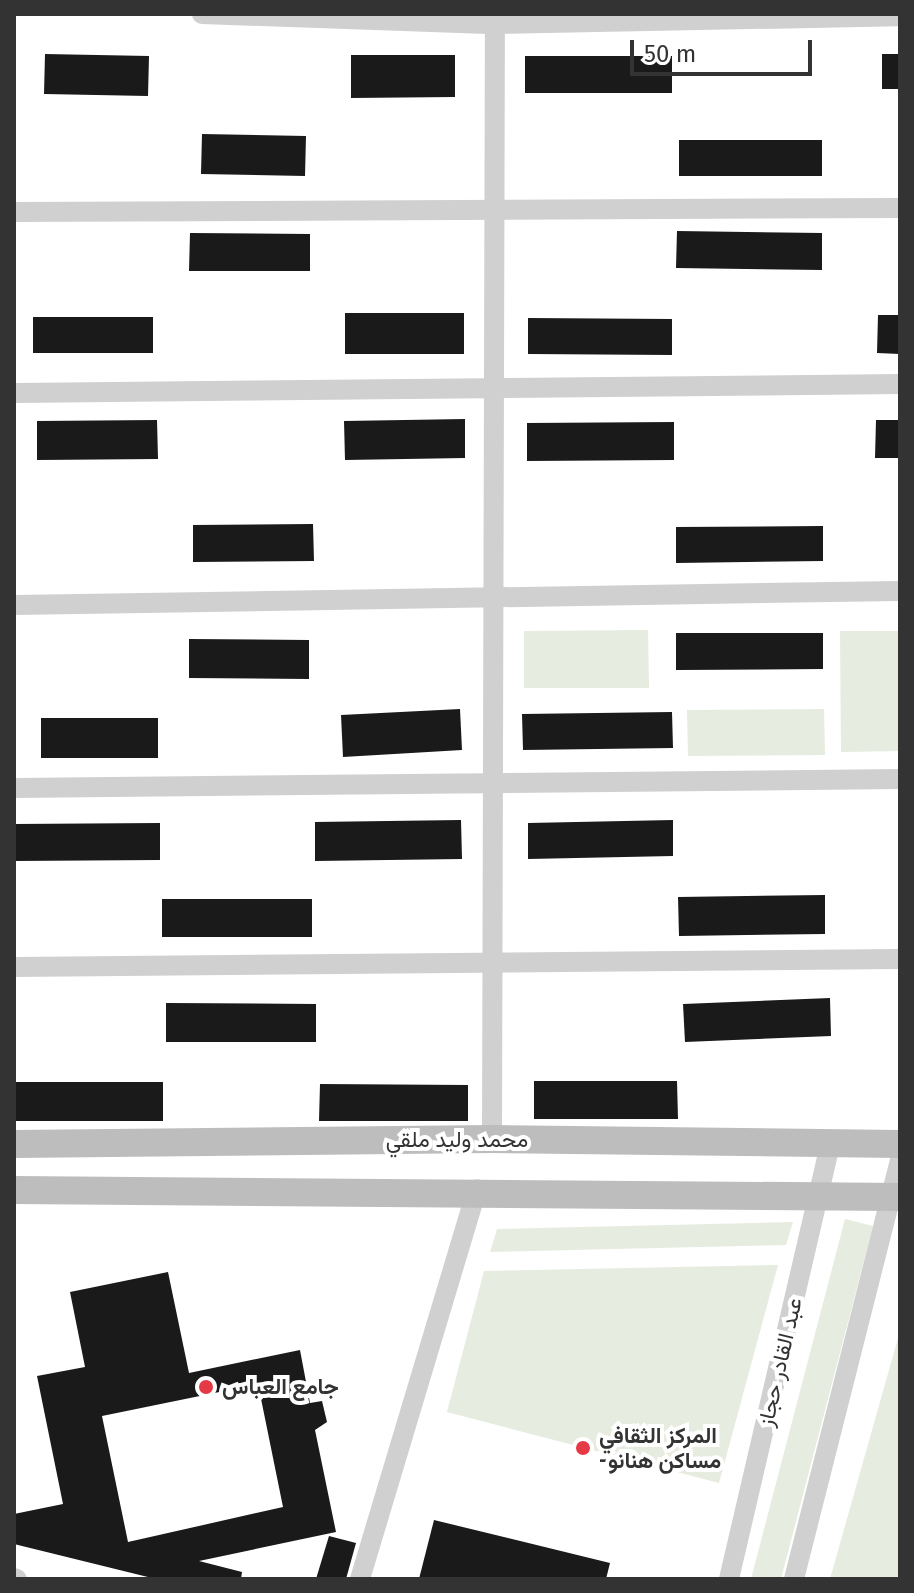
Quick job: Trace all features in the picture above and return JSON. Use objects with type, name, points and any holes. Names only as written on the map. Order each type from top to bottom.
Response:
[{"type":"street","points":[[202,14],[495,19],[900,16]]},
{"type":"street","points":[[492,1139],[497,965],[495,19]]},
{"type":"street","points":[[14,212],[900,208]]},
{"type":"street","points":[[14,393],[900,384]]},
{"type":"street","points":[[14,605],[495,601],[900,591]]},
{"type":"street","points":[[14,788],[900,779]]},
{"type":"street","points":[[14,967],[900,959]]},
{"type":"street","name":"محمد وليد ملقي","points":[[14,1144],[492,1139],[900,1144]]},
{"type":"street","name":"عبد القادر حجاز","points":[[729,1579],[830,1145]]},
{"type":"street","points":[[794,1579],[895,1197],[900,1160]]},
{"type":"street","points":[[360,1579],[477,1189]]},
{"type":"street","points":[[14,1190],[477,1189],[895,1197]]},
{"type":"shaded area","points":[[648,630],[649,688],[524,688],[524,631]]},
{"type":"shaded area","points":[[840,631],[900,631],[900,751],[841,752]]},
{"type":"shaded area","points":[[824,709],[825,755],[688,756],[687,710]]},
{"type":"shaded area","points":[[845,1219],[873,1226],[781,1579],[751,1579]]},
{"type":"shaded area","points":[[793,1222],[786,1245],[490,1252],[497,1229]]},
{"type":"shaded area","points":[[778,1265],[719,1483],[447,1412],[484,1271]]},
{"type":"shaded area","points":[[900,1331],[900,1579],[830,1579]]},
{"type":"building","points":[[45,54],[149,56],[148,96],[44,94]]},
{"type":"building","points":[[882,54],[900,54],[900,89],[882,89]]},
{"type":"building","points":[[351,55],[455,55],[455,97],[351,98]]},
{"type":"building","points":[[525,56],[672,56],[672,93],[525,93]]},
{"type":"building","points":[[202,134],[306,136],[305,176],[201,174]]},
{"type":"building","points":[[679,140],[822,140],[822,176],[679,176]]},
{"type":"building","points":[[677,231],[822,233],[822,270],[676,268]]},
{"type":"building","points":[[190,233],[310,234],[310,271],[189,271]]},
{"type":"building","points":[[345,313],[464,313],[464,354],[345,354]]},
{"type":"building","points":[[878,315],[900,315],[900,354],[877,353]]},
{"type":"building","points":[[33,317],[153,317],[153,353],[33,353]]},
{"type":"building","points":[[528,318],[672,319],[672,355],[528,354]]},
{"type":"building","points":[[465,419],[465,458],[345,460],[344,421]]},
{"type":"building","points":[[157,420],[158,459],[37,460],[37,421]]},
{"type":"building","points":[[876,420],[900,420],[900,458],[875,458]]},
{"type":"building","points":[[674,422],[674,460],[527,461],[527,423]]},
{"type":"building","points":[[313,524],[314,561],[193,562],[193,525]]},
{"type":"building","points":[[823,526],[823,561],[676,563],[676,527]]},
{"type":"building","points":[[676,633],[823,633],[823,669],[676,670]]},
{"type":"building","points":[[189,639],[309,640],[309,679],[189,678]]},
{"type":"building","points":[[460,709],[462,750],[343,757],[341,715]]},
{"type":"building","points":[[672,712],[673,748],[523,750],[522,714]]},
{"type":"building","points":[[41,718],[158,718],[158,758],[41,758]]},
{"type":"building","points":[[461,820],[462,859],[315,861],[315,822]]},
{"type":"building","points":[[673,820],[673,856],[528,859],[528,823]]},
{"type":"building","points":[[160,823],[160,860],[14,861],[14,824]]},
{"type":"building","points":[[825,895],[825,934],[679,936],[678,897]]},
{"type":"building","points":[[162,899],[312,899],[312,937],[162,937]]},
{"type":"building","points":[[830,998],[831,1036],[685,1042],[683,1004]]},
{"type":"building","points":[[166,1003],[316,1004],[316,1042],[166,1042]]},
{"type":"building","points":[[534,1081],[677,1081],[678,1119],[534,1119]]},
{"type":"building","points":[[15,1082],[163,1082],[163,1121],[15,1121]]},
{"type":"building","points":[[320,1084],[468,1085],[468,1121],[319,1121]]},
{"type":"building","name":"جامع العباس","points":[[168,1272],[189,1373],[300,1350],[310,1403],[322,1401],[327,1422],[315,1430],[336,1532],[199,1561],[242,1572],[241,1579],[156,1579],[14,1544],[14,1514],[63,1504],[37,1376],[85,1367],[70,1292]],"holes":[[[258,1384],[283,1507],[128,1542],[102,1416]]]},
{"type":"building","points":[[434,1520],[610,1563],[606,1579],[419,1579]]},
{"type":"building","points":[[329,1536],[356,1543],[346,1579],[316,1579]]},
{"type":"place","name":"جامع العباس","points":[[206,1387]]},
{"type":"place","name":"المركز الثقافي -مساكن هنانو","points":[[583,1448]]}]
